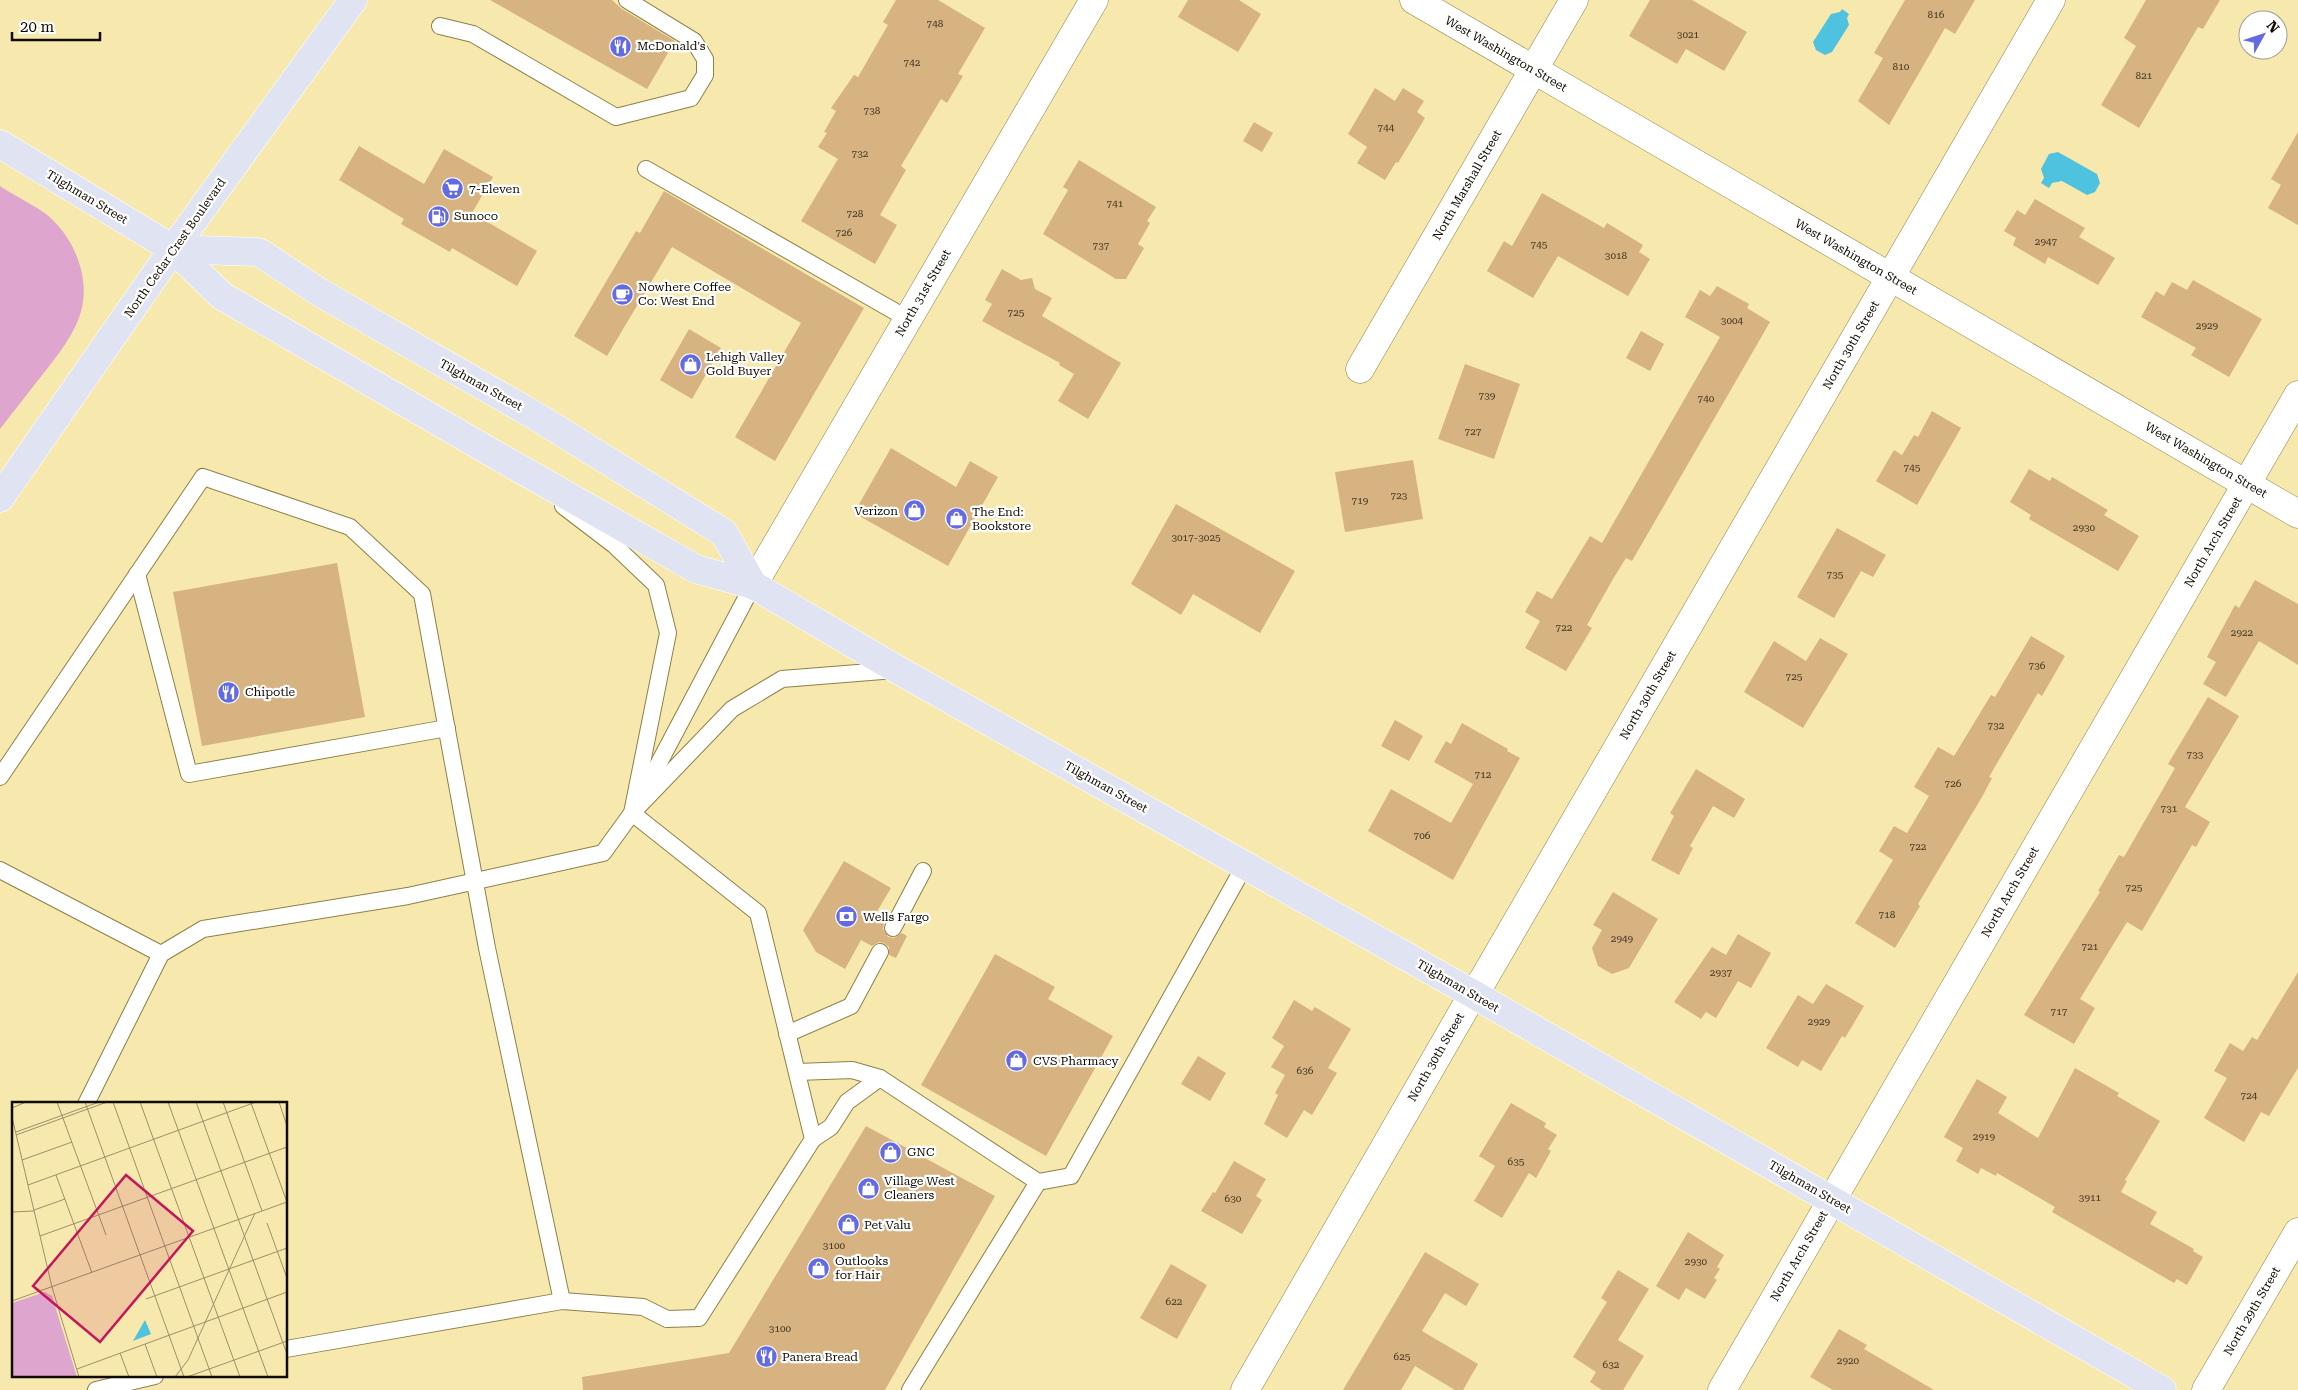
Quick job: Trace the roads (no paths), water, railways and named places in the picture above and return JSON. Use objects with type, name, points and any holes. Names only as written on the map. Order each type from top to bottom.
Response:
[{"type":"main road","name":"North Cedar Crest Boulevard","points":[[0,498],[173,249],[353,0]]},
{"type":"main road","name":"Tilghman Street","points":[[0,144],[173,249],[222,296],[494,454],[696,569],[753,585],[898,670],[1832,1199],[2162,1390]]},
{"type":"main road","name":"Tilghman Street","points":[[173,249],[258,252],[262,254],[319,292],[534,415],[724,533],[753,585]]},
{"type":"street","name":"North 31st Street","points":[[753,585],[1094,0]]},
{"type":"street","name":"West Washington Street","points":[[1414,0],[2298,514]]},
{"type":"street","name":"North Marshall Street","points":[[1360,369],[1574,0]]},
{"type":"street","name":"North 30th Street","points":[[1245,1390],[2051,0]]},
{"type":"street","name":"North Arch Street","points":[[1722,1390],[2298,395]]},
{"type":"street","name":"North 29th Street","points":[[2206,1390],[2298,1232]]},
{"type":"lane","points":[[440,26],[473,34],[616,117],[691,98],[705,75],[705,60],[694,41],[627,0]]},
{"type":"lane","points":[[646,169],[908,319]]},
{"type":"lane","points":[[494,454],[614,545],[656,585],[668,632],[632,813]]},
{"type":"lane","points":[[0,778],[203,477],[350,527],[422,594],[490,958],[562,1301]]},
{"type":"lane","points":[[137,574],[189,774],[447,728]]},
{"type":"lane","points":[[632,813],[753,585]]},
{"type":"lane","points":[[87,1102],[161,954],[203,929],[408,896],[603,853],[632,813],[732,709],[782,680],[898,670]]},
{"type":"lane","points":[[632,813],[758,913],[813,1139]]},
{"type":"lane","points":[[797,1072],[852,1070],[880,1078],[1038,1182],[1071,1176],[1245,865]]},
{"type":"lane","points":[[0,870],[161,954]]},
{"type":"lane","points":[[893,928],[924,871]]},
{"type":"lane","points":[[787,1034],[851,1006],[880,952]]},
{"type":"lane","points":[[288,1350],[562,1301],[643,1307],[666,1319],[699,1318],[813,1139],[831,1127],[847,1102],[880,1078]]},
{"type":"lane","points":[[910,1390],[1038,1182]]},
{"type":"lane","points":[[95,1390],[146,1378]]},
{"type":"water","points":[[1842,9],[1849,14],[1847,18],[1849,25],[1832,52],[1825,55],[1816,50],[1813,42],[1831,14],[1840,12]]},
{"type":"water","points":[[2058,152],[2097,174],[2100,183],[2095,192],[2087,195],[2062,181],[2052,183],[2049,188],[2041,183],[2044,178],[2041,169],[2049,154]]},
{"type":"place","name":"McDonald's","points":[[621,46]]},
{"type":"place","name":"7-Eleven","points":[[453,189]]},
{"type":"place","name":"Sunoco","points":[[438,216]]},
{"type":"place","name":"Nowhere Coffee Co: West End","points":[[622,294]]},
{"type":"place","name":"Lehigh Valley Gold Buyer","points":[[690,364]]},
{"type":"place","name":"Verizon","points":[[914,511]]},
{"type":"place","name":"The End: Bookstore","points":[[956,519]]},
{"type":"place","name":"Chipotle","points":[[229,692]]},
{"type":"place","name":"Wells Fargo","points":[[847,917]]},
{"type":"place","name":"CVS Pharmacy","points":[[1017,1061]]},
{"type":"place","name":"GNC","points":[[891,1152]]},
{"type":"place","name":"Village West Cleaners","points":[[868,1188]]},
{"type":"place","name":"Pet Valu","points":[[848,1225]]},
{"type":"place","name":"Outlooks for Hair","points":[[819,1268]]},
{"type":"place","name":"Panera Bread","points":[[766,1357]]}]
